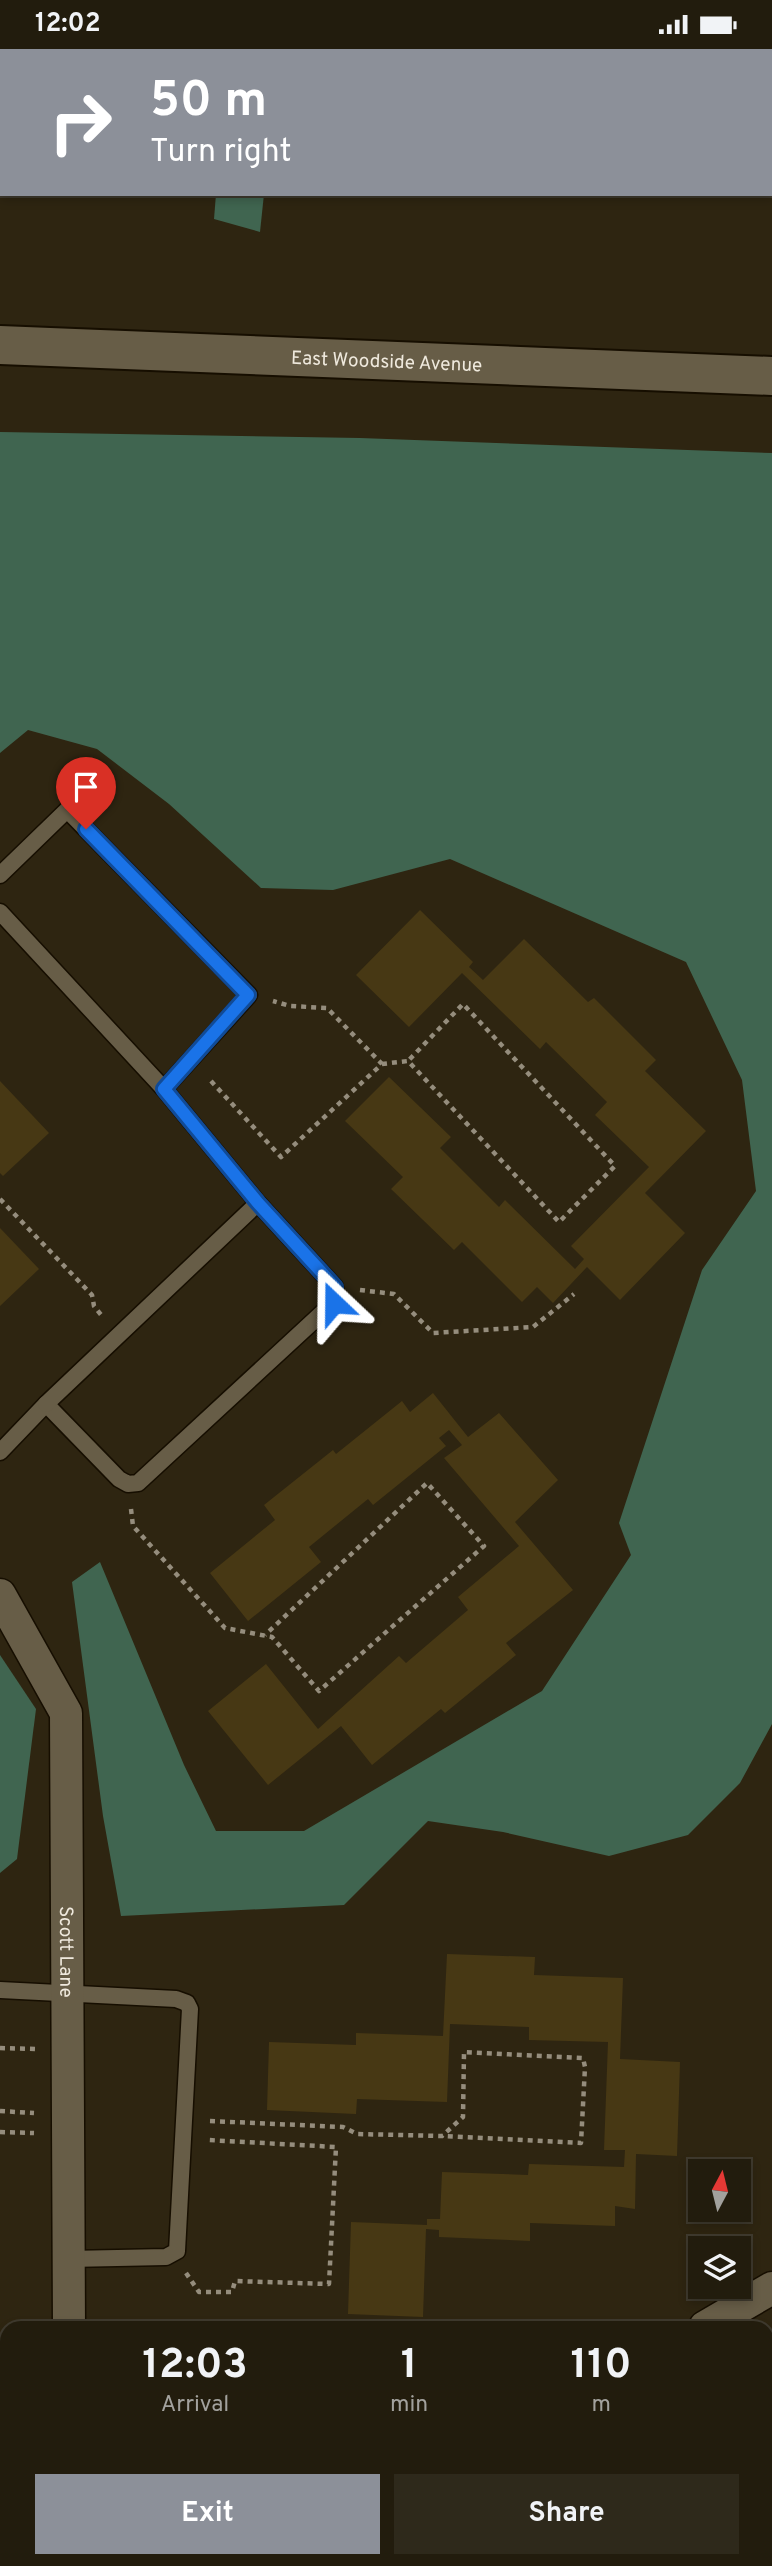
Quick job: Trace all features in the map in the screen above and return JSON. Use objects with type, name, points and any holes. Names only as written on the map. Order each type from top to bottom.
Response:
[{"type":"main road","name":"East Woodside Avenue","points":[[0,345],[772,376]]},
{"type":"street","name":"Scott Lane","points":[[0,1595],[66,1713],[69,2321]]},
{"type":"street","points":[[715,2321],[772,2288]]},
{"type":"lane","points":[[0,875],[68,810],[248,995],[164,1089]]},
{"type":"lane","points":[[0,912],[164,1089],[258,1203],[335,1287],[334,1303],[138,1483],[128,1484],[119,1479],[46,1404]]},
{"type":"lane","points":[[0,1452],[46,1404],[258,1203]]},
{"type":"lane","points":[[0,1990],[176,1999],[187,2003],[190,2009],[179,2246],[173,2255],[166,2257],[69,2259]]},
{"type":"path","points":[[248,995],[290,1006],[327,1008],[382,1064]]},
{"type":"path","points":[[211,1081],[281,1157],[382,1064],[408,1062],[463,1005],[615,1166],[559,1222],[408,1062]]},
{"type":"path","points":[[0,1199],[93,1295],[94,1306],[118,1336]]},
{"type":"path","points":[[335,1287],[394,1294],[433,1333],[533,1327],[574,1294]]},
{"type":"path","points":[[128,1484],[133,1526],[225,1627],[272,1637],[319,1691],[484,1546],[427,1483],[265,1635]]},
{"type":"path","points":[[173,2255],[199,2292],[232,2292],[235,2281],[329,2284],[336,2147],[208,2141],[210,2120],[343,2127],[357,2134],[581,2143],[585,2067],[583,2058],[464,2052],[463,2117],[442,2136]]},
{"type":"path","points":[[0,2111],[40,2113]]},
{"type":"path","points":[[0,2132],[40,2134]]},
{"type":"green space","points":[[216,196],[264,196],[260,232],[214,219]]},
{"type":"green space","points":[[0,432],[360,438],[772,453],[772,1724],[740,1783],[688,1835],[609,1856],[503,1832],[428,1821],[344,1905],[121,1916],[103,1816],[72,1582],[100,1562],[184,1765],[216,1831],[304,1831],[542,1691],[631,1555],[619,1523],[702,1270],[756,1191],[742,1080],[686,962],[450,859],[333,890],[261,888],[169,804],[97,749],[28,730],[0,753]]},
{"type":"green space","points":[[0,1655],[36,1709],[17,1859],[0,1873]]},
{"type":"building","points":[[420,910],[473,962],[469,967],[483,980],[524,939],[588,1002],[594,998],[656,1060],[645,1071],[706,1131],[645,1193],[685,1233],[620,1300],[587,1267],[553,1303],[537,1287],[522,1302],[462,1242],[454,1250],[391,1189],[403,1177],[345,1121],[389,1077],[451,1137],[440,1148],[499,1207],[505,1200],[575,1269],[584,1259],[571,1246],[649,1167],[595,1115],[607,1102],[546,1042],[540,1049],[462,973],[409,1027],[356,975]]},
{"type":"building","points":[[0,1081],[49,1133],[3,1176],[0,1173]]},
{"type":"building","points":[[0,1228],[39,1269],[0,1306]]},
{"type":"building","points":[[433,1393],[468,1437],[499,1413],[558,1480],[515,1522],[573,1590],[506,1643],[516,1655],[445,1713],[441,1709],[372,1765],[341,1726],[268,1785],[208,1711],[266,1664],[318,1729],[399,1656],[406,1663],[468,1610],[458,1597],[519,1546],[444,1458],[462,1445],[449,1430],[439,1438],[446,1446],[373,1505],[368,1499],[309,1547],[321,1562],[248,1621],[210,1573],[275,1520],[264,1505],[333,1450],[336,1454],[402,1401],[410,1412]]},
{"type":"building","points":[[447,1954],[535,1957],[534,1975],[623,1978],[620,2059],[680,2062],[677,2156],[636,2154],[635,2209],[615,2206],[615,2226],[530,2223],[530,2241],[439,2237],[439,2230],[426,2229],[423,2317],[348,2314],[351,2222],[427,2225],[427,2219],[440,2219],[442,2172],[528,2175],[529,2164],[624,2167],[625,2150],[604,2150],[608,2042],[529,2040],[529,2027],[450,2024],[447,2102],[357,2099],[356,2114],[267,2110],[269,2042],[356,2045],[356,2033],[443,2036]]},
{"type":"route","points":[[86,829],[248,995],[164,1089],[258,1203],[335,1287],[334,1303]]}]
